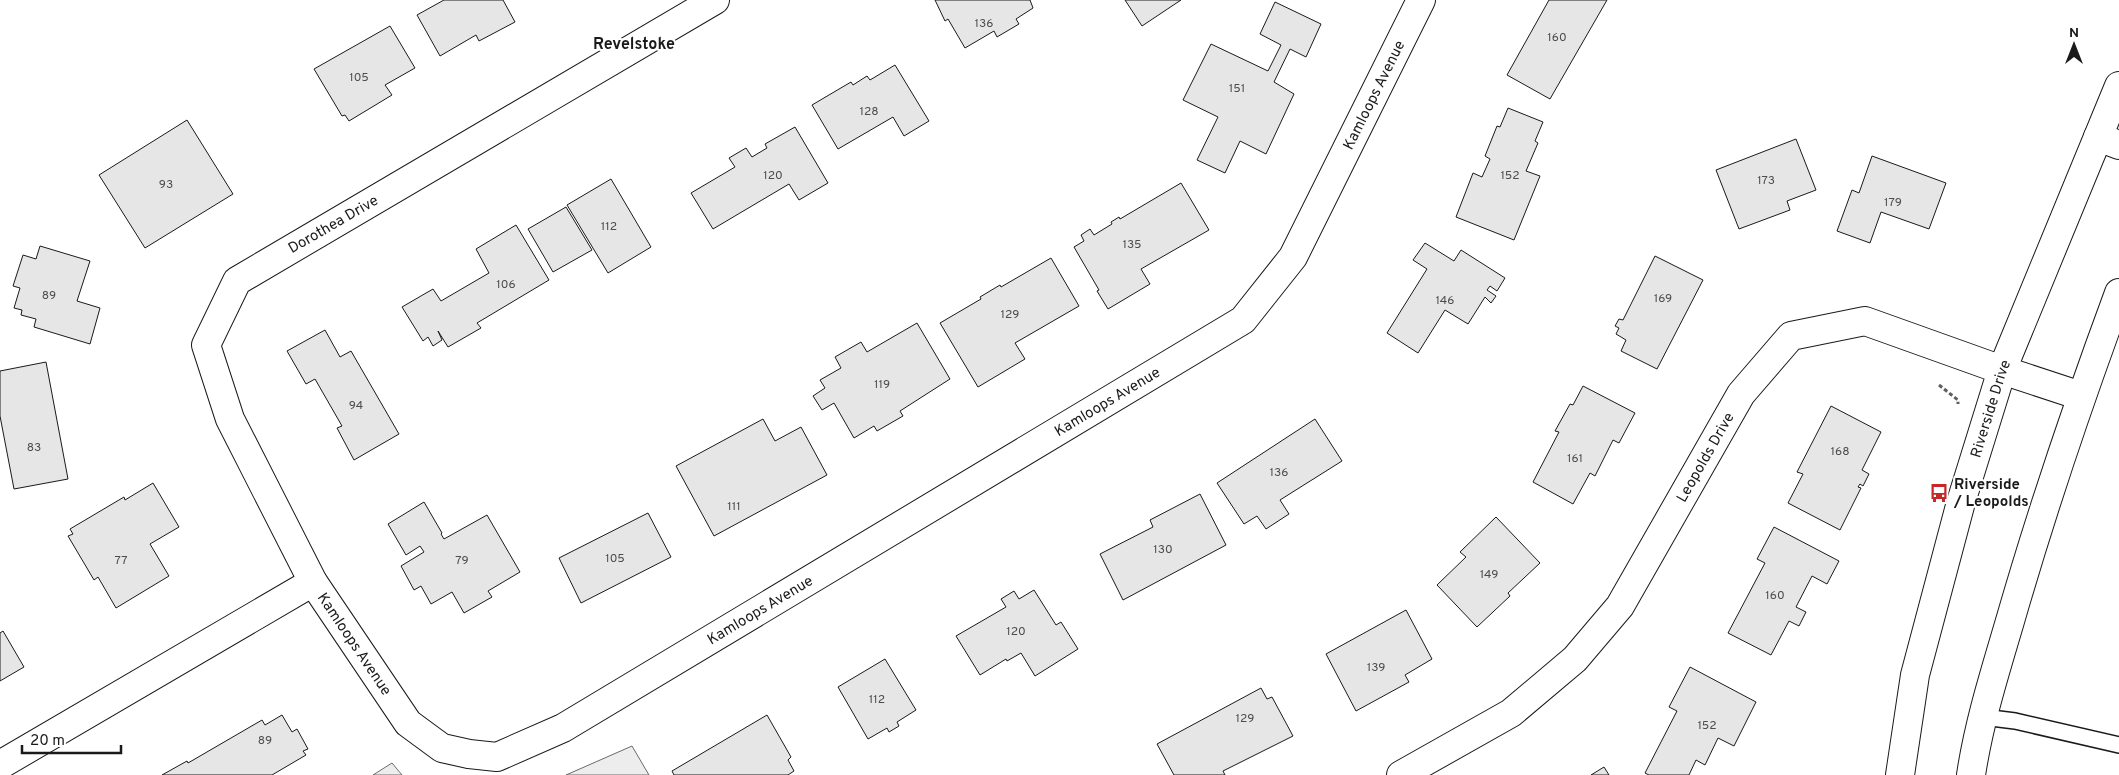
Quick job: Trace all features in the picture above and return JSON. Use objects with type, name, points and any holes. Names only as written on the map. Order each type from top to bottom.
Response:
[{"type":"street","name":"Dorothea Drive","points":[[313,582],[230,419],[206,344],[237,281],[716,0]]},
{"type":"street","name":"Kamloops Avenue","points":[[0,765],[313,582],[408,723],[442,748],[468,754],[497,757],[563,728],[1243,320],[1293,257],[1421,0]]},
{"type":"street","name":"Riverside Drive","points":[[1900,775],[1914,675],[1960,502],[2002,370],[2109,141],[2119,86]]},
{"type":"street","points":[[1971,775],[1983,717],[2038,524],[2081,396],[2119,293]]},
{"type":"street","name":"Leopolds Drive","points":[[1401,775],[1510,713],[1575,659],[1620,606],[1740,394],[1791,336],[1865,322],[2081,396]]},
{"type":"lane","points":[[1983,717],[2024,723],[2119,745]]},
{"type":"shaded area","points":[[632,746],[649,775],[566,775]]},
{"type":"shaded area","points":[[392,763],[402,775],[373,775]]},
{"type":"building","points":[[444,0],[503,0],[515,22],[479,41],[476,35],[440,56],[417,15]]},
{"type":"building","points":[[935,0],[1030,0],[1033,8],[1016,19],[1019,24],[997,37],[994,31],[965,48],[948,19],[945,21]]},
{"type":"building","points":[[1125,0],[1181,0],[1142,26]]},
{"type":"building","points":[[1549,0],[1607,0],[1550,99],[1507,75]]},
{"type":"building","points":[[1275,2],[1321,24],[1306,57],[1290,49],[1274,82],[1294,94],[1266,154],[1240,141],[1225,173],[1197,160],[1218,117],[1183,100],[1211,44],[1268,71],[1281,45],[1260,34]]},
{"type":"building","points":[[390,26],[415,68],[385,85],[392,95],[349,121],[345,115],[342,116],[314,69]]},
{"type":"building","points":[[895,65],[929,121],[904,136],[893,117],[838,149],[812,105],[851,82],[853,85],[867,76],[870,80]]},
{"type":"building","points":[[1508,108],[1543,122],[1535,141],[1538,143],[1526,171],[1540,176],[1514,240],[1456,217],[1473,173],[1482,177],[1490,159],[1485,156],[1497,126],[1500,127]]},
{"type":"building","points":[[187,120],[233,194],[145,248],[99,175]]},
{"type":"building","points":[[795,127],[828,183],[799,200],[789,184],[713,229],[691,193],[735,167],[729,158],[746,148],[752,157],[767,148],[765,144]]},
{"type":"building","points":[[1796,139],[1816,190],[1787,201],[1790,210],[1739,229],[1716,170]]},
{"type":"building","points":[[1872,156],[1946,183],[1929,229],[1881,212],[1870,243],[1837,231],[1852,190],[1859,193]]},
{"type":"building","points":[[611,179],[651,247],[608,273],[567,205]]},
{"type":"building","points":[[1181,183],[1209,230],[1141,269],[1150,284],[1108,309],[1074,247],[1084,241],[1081,235],[1090,229],[1094,235],[1112,224],[1111,222],[1119,217],[1120,219]]},
{"type":"building","points":[[566,207],[592,250],[553,272],[528,229]]},
{"type":"building","points":[[516,225],[549,280],[477,323],[481,328],[448,347],[438,331],[442,340],[433,346],[428,337],[423,341],[402,307],[433,289],[441,301],[489,273],[476,249]]},
{"type":"building","points":[[1425,243],[1454,261],[1461,250],[1505,278],[1497,291],[1490,286],[1487,290],[1496,296],[1491,303],[1485,297],[1468,324],[1445,310],[1418,353],[1387,333],[1427,269],[1413,260]]},
{"type":"building","points":[[40,246],[90,261],[77,301],[100,308],[90,344],[34,327],[36,319],[21,315],[22,310],[14,308],[20,288],[13,286],[23,255],[36,259]]},
{"type":"building","points":[[1655,256],[1703,280],[1657,369],[1621,351],[1626,340],[1616,334],[1619,328],[1615,326],[1619,319],[1623,320]]},
{"type":"building","points":[[1051,258],[1079,306],[1015,343],[1025,359],[978,387],[940,323],[981,299],[980,297],[1000,285],[1001,287]]},
{"type":"building","points":[[917,323],[950,379],[900,411],[903,416],[877,431],[874,426],[854,438],[834,403],[822,410],[813,396],[825,388],[820,380],[841,368],[835,357],[861,342],[867,352]]},
{"type":"building","points":[[325,330],[340,357],[351,351],[399,434],[354,460],[337,428],[342,426],[315,379],[306,384],[287,351]]},
{"type":"building","points":[[46,362],[68,479],[14,489],[0,416],[0,371]]},
{"type":"building","points":[[1583,386],[1635,413],[1619,443],[1613,440],[1595,476],[1590,473],[1573,504],[1533,482],[1559,432],[1555,431],[1570,404],[1573,405]]},
{"type":"building","points":[[1831,406],[1881,432],[1862,470],[1869,474],[1863,486],[1860,484],[1858,487],[1861,488],[1840,530],[1788,503],[1803,474],[1797,472]]},
{"type":"building","points":[[763,419],[775,441],[801,427],[827,475],[714,536],[676,466]]},
{"type":"building","points":[[1315,419],[1342,461],[1280,500],[1289,514],[1266,529],[1257,516],[1244,524],[1217,483]]},
{"type":"building","points":[[153,483],[179,527],[150,544],[169,576],[116,608],[98,577],[94,580],[68,536],[73,534],[70,529],[124,497],[125,500]]},
{"type":"building","points":[[1200,494],[1226,545],[1123,600],[1100,554],[1153,527],[1150,520]]},
{"type":"building","points":[[424,502],[444,539],[487,515],[520,572],[488,591],[492,597],[464,613],[452,592],[431,604],[421,586],[414,590],[401,566],[424,552],[420,546],[406,555],[388,524]]},
{"type":"building","points":[[648,513],[671,557],[581,603],[559,558]]},
{"type":"building","points":[[1496,517],[1540,563],[1508,593],[1510,596],[1477,627],[1437,585],[1466,557],[1460,552]]},
{"type":"building","points":[[1774,527],[1839,561],[1827,584],[1812,576],[1796,607],[1806,612],[1799,626],[1789,621],[1771,655],[1728,633],[1765,563],[1757,559]]},
{"type":"building","points":[[1034,590],[1056,625],[1061,622],[1078,649],[1035,676],[1021,653],[1007,661],[1006,659],[980,675],[956,636],[1006,607],[1001,599],[1014,591],[1019,599]]},
{"type":"building","points":[[1406,610],[1432,659],[1405,675],[1409,682],[1356,711],[1326,654]]},
{"type":"building","points":[[3,631],[24,667],[0,681],[0,633]]},
{"type":"building","points":[[885,659],[916,710],[897,722],[899,726],[889,732],[887,728],[868,739],[838,687]]},
{"type":"building","points":[[1690,667],[1756,702],[1734,746],[1718,738],[1705,765],[1696,760],[1689,775],[1649,775],[1645,773],[1677,711],[1669,707]]},
{"type":"building","points":[[1261,688],[1267,699],[1272,697],[1293,736],[1223,771],[1225,775],[1174,775],[1157,744]]},
{"type":"building","points":[[282,715],[292,732],[297,729],[308,749],[303,751],[306,755],[272,775],[162,775],[187,761],[188,763],[262,720],[265,725]]},
{"type":"building","points":[[767,715],[791,757],[788,760],[794,771],[788,775],[674,775],[672,771]]},
{"type":"building","points":[[1604,767],[1609,775],[1591,775]]},
{"type":"place","name":"Riverside / Leopolds","points":[[1939,493]]},
{"type":"district","name":"Revelstoke","points":[[634,43]]}]
